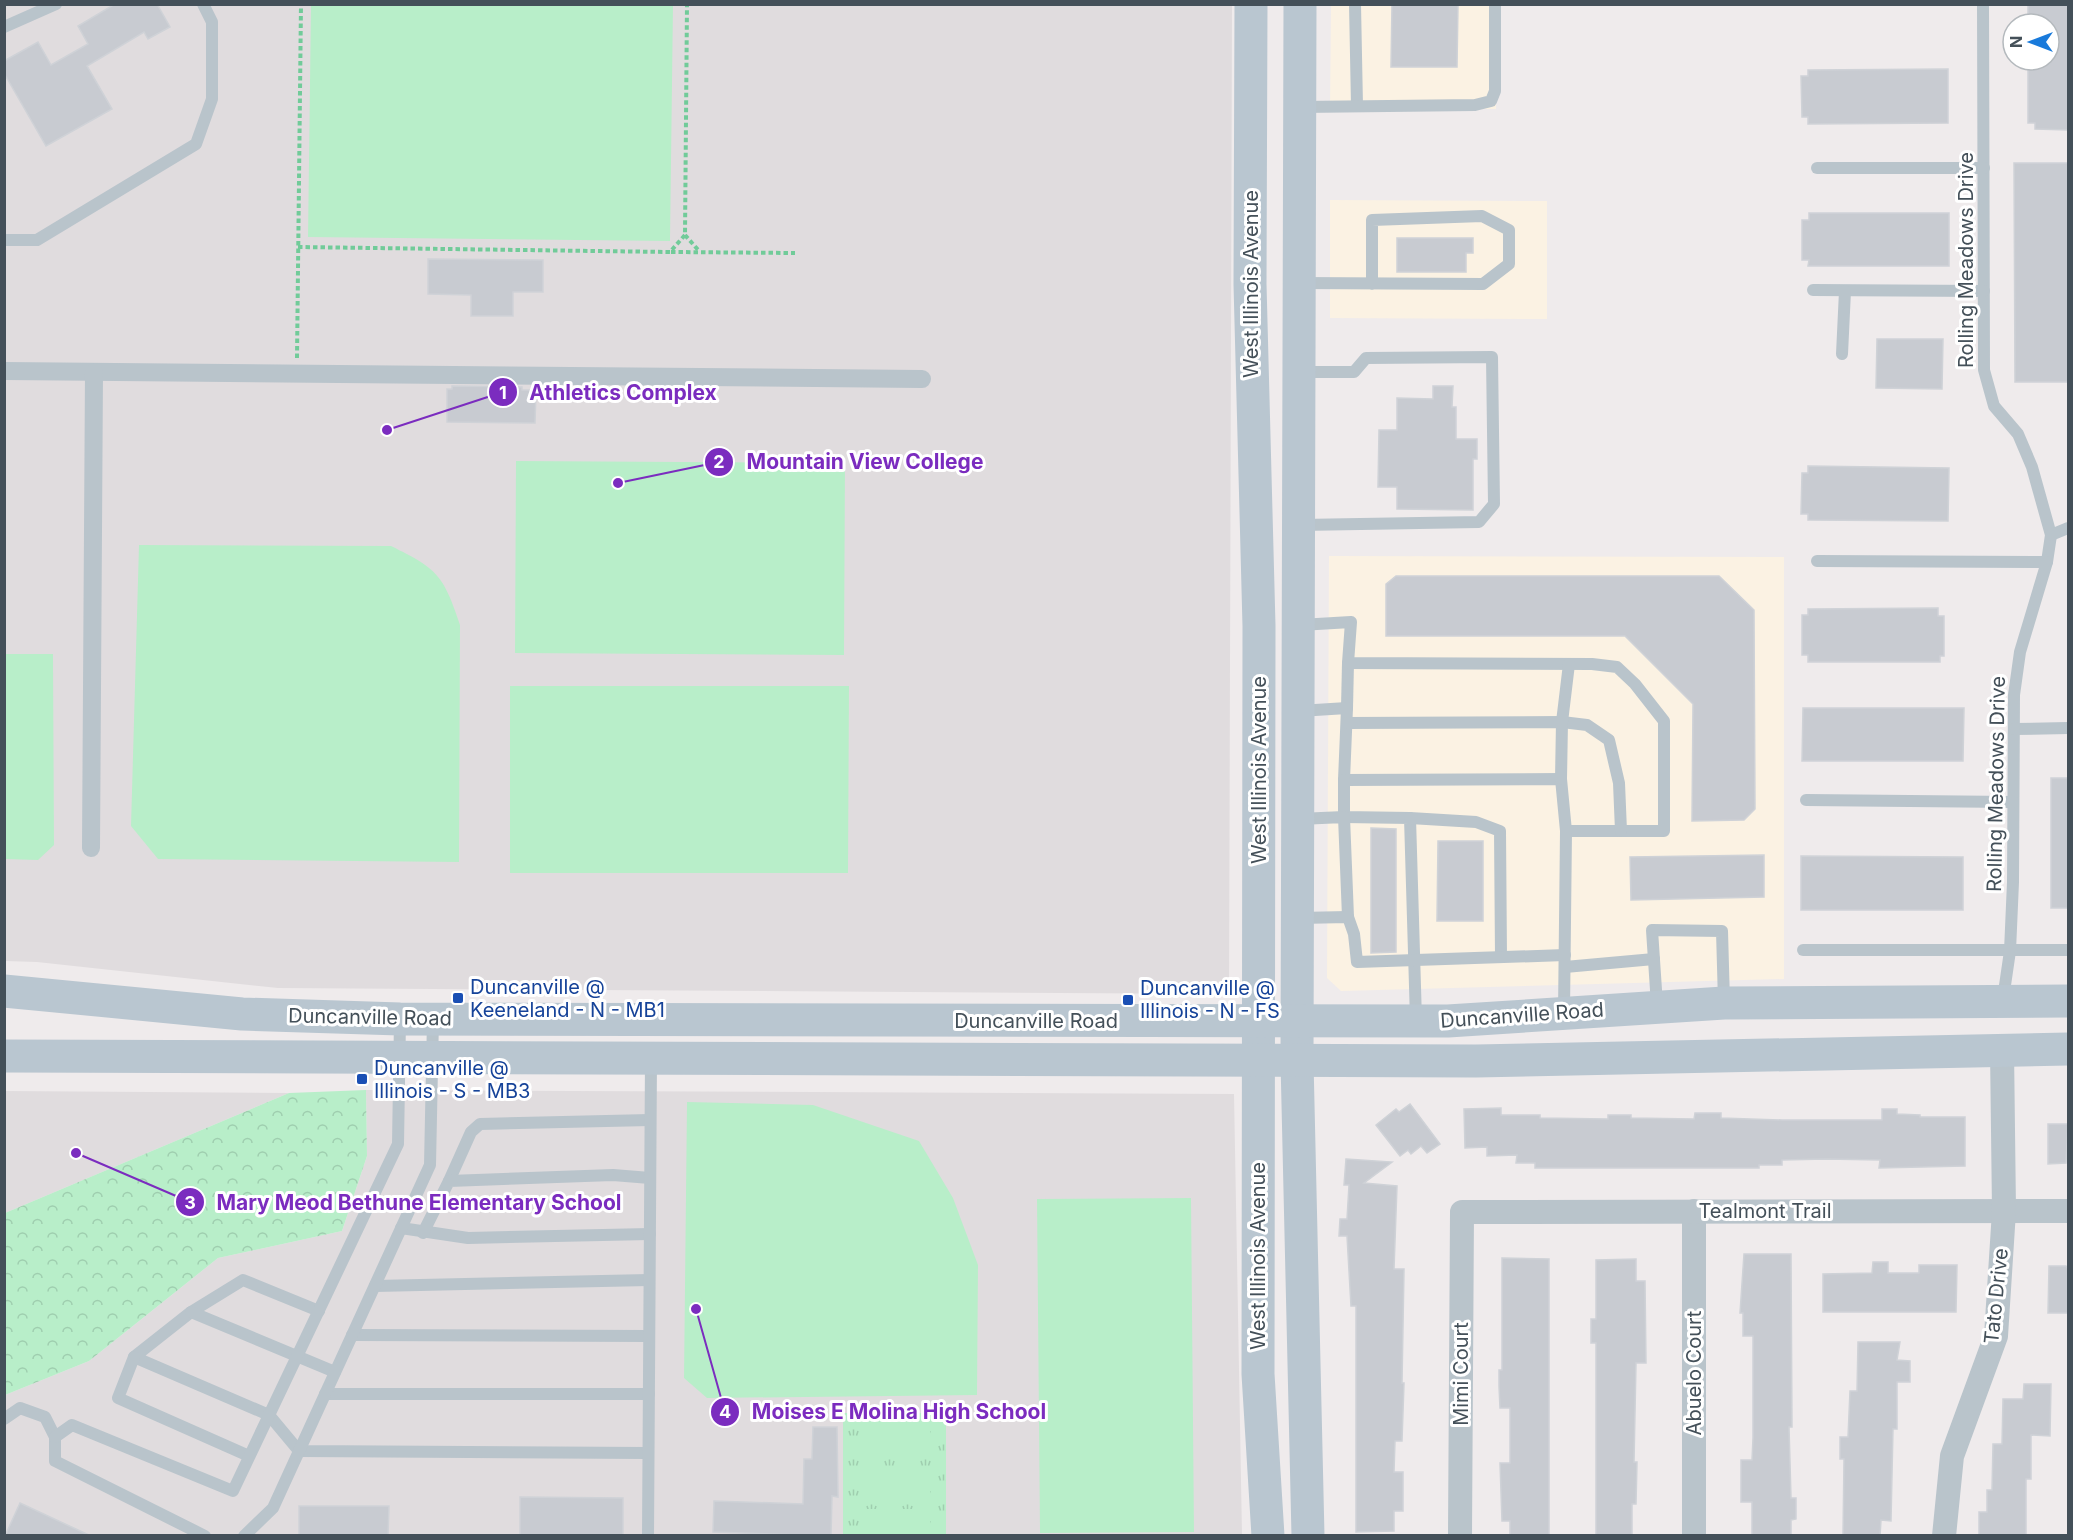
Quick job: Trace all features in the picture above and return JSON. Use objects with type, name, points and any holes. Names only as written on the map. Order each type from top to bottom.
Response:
[{"type":"main road","name":"West Illinois Avenue","points":[[1251,4],[1250,284],[1258,626],[1258,1374],[1268,1536]]},
{"type":"main road","name":"West Illinois Avenue","points":[[1300,4],[1297,1061],[1308,1536]]},
{"type":"main road","points":[[1250,284],[1299,283]]},
{"type":"main road","points":[[1258,626],[1298,625]]},
{"type":"main road","name":"Duncanville Road","points":[[4,991],[242,1014],[400,1019],[1416,1021],[1724,1003],[2068,1001]]},
{"type":"main road","points":[[2002,1049],[2003,1001]]},
{"type":"main road","name":"Duncanville Road","points":[[4,1056],[1297,1061],[1487,1060],[2068,1049]]},
{"type":"street","points":[[4,371],[922,379]]},
{"type":"street","points":[[91,848],[94,372]]},
{"type":"street","name":"Tato Drive","points":[[1944,1536],[1952,1456],[1996,1336],[2004,1211],[2002,1049]]},
{"type":"street","name":"Abuelo Court","points":[[1694,1211],[1694,1536]]},
{"type":"street","name":"Tealmont Trail","points":[[1462,1212],[2068,1211]]},
{"type":"street","name":"Mimi Court","points":[[1460,1536],[1462,1212]]},
{"type":"lane","points":[[4,27],[56,4]]},
{"type":"lane","points":[[4,240],[37,240],[196,144],[212,99],[212,22],[203,4]]},
{"type":"lane","points":[[1355,4],[1357,106]]},
{"type":"lane","points":[[1300,107],[1476,105],[1491,101],[1495,91],[1495,4]]},
{"type":"lane","name":"Rolling Meadows Drive","points":[[1983,4],[1984,370],[1994,406],[2018,434],[2032,467],[2051,535],[2047,562],[2020,652],[2014,694],[2010,951],[2003,1001]]},
{"type":"lane","points":[[1817,168],[1984,168]]},
{"type":"lane","points":[[1299,283],[1372,284],[1483,284],[1509,264],[1509,230],[1482,216],[1372,220],[1372,284]]},
{"type":"lane","points":[[1813,290],[1984,291]]},
{"type":"lane","points":[[1842,354],[1845,291]]},
{"type":"lane","points":[[1299,372],[1354,372],[1366,358],[1492,357],[1494,504],[1479,522],[1299,525]]},
{"type":"lane","points":[[2051,535],[2068,528]]},
{"type":"lane","points":[[1817,561],[2047,562]]},
{"type":"lane","points":[[1298,625],[1350,622],[1344,817],[1348,917],[1354,934],[1357,962],[1501,957],[1564,961],[1654,959]]},
{"type":"lane","points":[[1348,663],[1569,664],[1617,668],[1635,684],[1664,721],[1664,831],[1566,831]]},
{"type":"lane","points":[[1564,1013],[1566,831],[1561,779],[1562,722],[1569,664]]},
{"type":"lane","points":[[1298,712],[1347,708]]},
{"type":"lane","points":[[1347,723],[1562,722],[1587,725],[1609,740],[1619,783],[1621,831]]},
{"type":"lane","points":[[2014,729],[2068,728]]},
{"type":"lane","points":[[1344,780],[1561,779]]},
{"type":"lane","points":[[1806,800],[2013,802]]},
{"type":"lane","points":[[1298,819],[1410,818],[1476,822],[1500,831],[1501,957]]},
{"type":"lane","points":[[1410,818],[1416,1021]]},
{"type":"lane","points":[[1298,918],[1348,917]]},
{"type":"lane","points":[[1657,1006],[1652,930],[1722,931],[1724,1003]]},
{"type":"lane","points":[[1803,950],[2068,950]]},
{"type":"lane","points":[[244,1536],[273,1508],[430,1165],[433,1018]]},
{"type":"lane","points":[[56,1437],[72,1425],[232,1491],[398,1144],[400,1019]]},
{"type":"lane","points":[[648,1536],[651,1057]]},
{"type":"lane","points":[[423,1233],[471,1132],[480,1124],[650,1120]]},
{"type":"lane","points":[[449,1181],[613,1175],[650,1178]]},
{"type":"lane","points":[[401,1228],[468,1238],[650,1234]]},
{"type":"lane","points":[[249,1456],[118,1398],[134,1358],[191,1312],[243,1280],[319,1311]]},
{"type":"lane","points":[[375,1286],[649,1281]]},
{"type":"lane","points":[[191,1312],[335,1372]]},
{"type":"lane","points":[[352,1335],[649,1336]]},
{"type":"lane","points":[[134,1358],[269,1415],[299,1451],[648,1453]]},
{"type":"lane","points":[[325,1394],[649,1394]]},
{"type":"lane","points":[[4,1419],[20,1408],[45,1417],[56,1437],[55,1461],[205,1536]]},
{"type":"path","points":[[297,373],[301,4]]},
{"type":"path","points":[[670,252],[685,235],[687,4]]},
{"type":"path","points":[[685,235],[700,252]]},
{"type":"path","points":[[298,247],[795,253]]},
{"type":"shaded area","points":[[5,5],[1232,5],[1229,994],[278,988],[37,962],[5,961]]},
{"type":"shaded area","points":[[1331,5],[1496,5],[1496,109],[1330,109]]},
{"type":"shaded area","points":[[1330,200],[1547,201],[1547,319],[1330,318]]},
{"type":"shaded area","points":[[1329,556],[1784,557],[1784,979],[1341,991],[1327,978]]},
{"type":"shaded area","points":[[366,1090],[1234,1094],[1242,1535],[5,1536],[5,1395],[89,1361],[218,1258],[342,1231],[367,1156]]},
{"type":"shaded area","points":[[5,1091],[289,1093],[5,1213]]},
{"type":"green space","points":[[311,5],[673,5],[670,241],[308,237]]},
{"type":"green space","points":[[516,461],[845,463],[844,655],[515,653]]},
{"type":"green space","points":[[139,545],[391,546],[419,561],[437,575],[449,595],[460,625],[459,862],[158,859],[131,826]]},
{"type":"green space","points":[[5,654],[53,654],[54,845],[38,860],[5,859]]},
{"type":"green space","points":[[510,686],[849,686],[848,873],[510,873]]},
{"type":"green space","points":[[366,1090],[367,1156],[342,1231],[218,1258],[89,1361],[5,1395],[5,1213],[289,1093]]},
{"type":"green space","points":[[687,1102],[813,1105],[919,1141],[953,1198],[978,1265],[977,1395],[707,1398],[684,1378]]},
{"type":"green space","points":[[1191,1198],[1194,1532],[1040,1533],[1037,1199]]},
{"type":"green space","points":[[843,1413],[946,1413],[946,1535],[843,1535]]},
{"type":"green space","points":[[859,1422],[930,1422],[930,1455],[859,1455]]},
{"type":"green space","points":[[859,1466],[930,1466],[930,1498],[859,1498]]},
{"type":"green space","points":[[860,1509],[930,1509],[930,1535],[860,1535]]},
{"type":"building","points":[[115,4],[157,4],[170,27],[148,39],[144,32],[87,66],[112,109],[46,146],[4,73],[4,61],[38,42],[51,65],[88,44],[78,26]]},
{"type":"building","points":[[1392,4],[1458,4],[1457,67],[1391,67]]},
{"type":"building","points":[[2028,4],[2068,4],[2068,130],[2035,129],[2035,123],[2028,123],[2028,72],[2061,72],[2061,12],[2028,12]]},
{"type":"building","points":[[1948,69],[1948,123],[1808,124],[1808,117],[1802,117],[1801,76],[1808,76],[1808,70]]},
{"type":"building","points":[[2014,163],[2068,163],[2068,382],[2015,382]]},
{"type":"building","points":[[1809,213],[1949,213],[1949,266],[1808,266],[1809,260],[1802,260],[1802,220],[1809,220]]},
{"type":"building","points":[[1397,238],[1473,238],[1473,253],[1466,253],[1466,272],[1397,272]]},
{"type":"building","points":[[428,259],[543,260],[543,292],[513,292],[513,316],[471,316],[471,295],[428,294]]},
{"type":"building","points":[[1877,339],[1943,339],[1942,389],[1876,388]]},
{"type":"building","points":[[452,386],[522,387],[522,390],[536,390],[535,423],[447,422],[447,389],[452,389]]},
{"type":"building","points":[[1433,386],[1453,386],[1452,407],[1456,407],[1456,439],[1477,439],[1477,459],[1473,459],[1473,510],[1397,509],[1397,487],[1378,487],[1379,430],[1397,430],[1397,398],[1433,399]]},
{"type":"building","points":[[1808,466],[1949,468],[1948,521],[1808,520],[1808,514],[1801,514],[1802,473],[1808,473]]},
{"type":"building","points":[[1396,576],[1719,576],[1754,610],[1755,809],[1744,820],[1692,821],[1693,704],[1625,636],[1386,636],[1386,584]]},
{"type":"building","points":[[1938,608],[1938,616],[1944,616],[1944,656],[1940,656],[1940,662],[1808,662],[1808,655],[1802,655],[1802,615],[1808,615],[1808,609]]},
{"type":"building","points":[[1803,708],[1964,708],[1963,761],[1802,761]]},
{"type":"building","points":[[2051,778],[2068,778],[2068,908],[2051,908]]},
{"type":"building","points":[[1371,828],[1396,829],[1396,952],[1371,953]]},
{"type":"building","points":[[1438,841],[1483,841],[1483,921],[1437,921]]},
{"type":"building","points":[[1764,855],[1764,897],[1631,900],[1630,857]]},
{"type":"building","points":[[1801,856],[1963,857],[1963,910],[1801,910]]},
{"type":"building","points":[[1410,1104],[1440,1144],[1427,1153],[1421,1146],[1411,1154],[1408,1150],[1400,1156],[1376,1125],[1396,1109],[1399,1112]]},
{"type":"building","points":[[1501,1108],[1501,1115],[1540,1115],[1540,1118],[1608,1119],[1608,1115],[1631,1115],[1631,1118],[1694,1119],[1695,1113],[1721,1113],[1721,1118],[1882,1120],[1882,1109],[1897,1109],[1897,1114],[1920,1115],[1920,1117],[1965,1117],[1965,1166],[1879,1168],[1880,1160],[1826,1159],[1782,1160],[1782,1165],[1759,1165],[1759,1168],[1535,1168],[1535,1163],[1516,1163],[1517,1155],[1487,1156],[1487,1147],[1465,1148],[1464,1109]]},
{"type":"building","points":[[2048,1124],[2068,1124],[2066,1163],[2048,1164]]},
{"type":"building","points":[[1346,1159],[1392,1162],[1364,1183],[1397,1186],[1394,1269],[1404,1269],[1402,1383],[1404,1383],[1402,1441],[1395,1441],[1394,1472],[1403,1472],[1403,1511],[1394,1511],[1394,1531],[1356,1532],[1356,1306],[1351,1306],[1347,1236],[1339,1236],[1340,1219],[1347,1219],[1349,1185],[1344,1185]]},
{"type":"building","points":[[1744,1254],[1791,1254],[1792,1427],[1789,1427],[1791,1498],[1796,1498],[1796,1519],[1791,1520],[1791,1536],[1752,1536],[1752,1502],[1741,1502],[1741,1460],[1752,1460],[1753,1438],[1753,1336],[1743,1336],[1743,1313],[1740,1313]]},
{"type":"building","points":[[1502,1258],[1549,1259],[1549,1536],[1510,1536],[1510,1521],[1502,1521],[1500,1463],[1510,1463],[1510,1408],[1500,1408]]},
{"type":"building","points":[[1636,1259],[1636,1281],[1645,1281],[1646,1363],[1636,1363],[1634,1462],[1637,1462],[1636,1504],[1632,1504],[1632,1536],[1596,1536],[1596,1343],[1591,1343],[1591,1319],[1596,1319],[1596,1260]]},
{"type":"building","points":[[1873,1262],[1888,1262],[1888,1273],[1919,1273],[1919,1265],[1957,1265],[1956,1312],[1823,1312],[1823,1274],[1872,1273]]},
{"type":"building","points":[[2049,1266],[2066,1266],[2068,1269],[2068,1313],[2048,1313]]},
{"type":"building","points":[[1858,1342],[1900,1342],[1897,1360],[1910,1361],[1910,1382],[1897,1382],[1897,1429],[1893,1429],[1891,1521],[1881,1520],[1880,1536],[1843,1536],[1844,1459],[1840,1459],[1840,1437],[1848,1437],[1850,1391],[1857,1391]]},
{"type":"building","points":[[2024,1384],[2051,1384],[2050,1436],[2031,1435],[2031,1479],[2026,1479],[2026,1536],[1979,1536],[1979,1512],[1987,1512],[1987,1490],[1992,1490],[1993,1444],[2002,1444],[2003,1399],[2023,1399]]},
{"type":"building","points":[[813,1427],[837,1427],[838,1497],[832,1496],[831,1536],[713,1532],[714,1501],[803,1504],[804,1459],[812,1459]]},
{"type":"building","points":[[520,1497],[623,1498],[623,1536],[520,1536]]},
{"type":"building","points":[[20,1503],[91,1536],[5,1536]]},
{"type":"building","points":[[299,1506],[389,1506],[388,1536],[299,1536]]},
{"type":"place","name":"Athletics Complex","points":[[387,430]]},
{"type":"place","name":"Mountain View College","points":[[618,483]]},
{"type":"place","name":"Duncanville @ Keeneland - N - MB1","points":[[458,998]]},
{"type":"place","name":"Duncanville @ Illinois - N - FS","points":[[1128,1000]]},
{"type":"place","name":"Duncanville @ Illinois - S - MB3","points":[[362,1079]]},
{"type":"place","name":"Mary Meod Bethune Elementary School","points":[[76,1153]]},
{"type":"place","name":"Moises E Molina High School","points":[[696,1309]]}]
